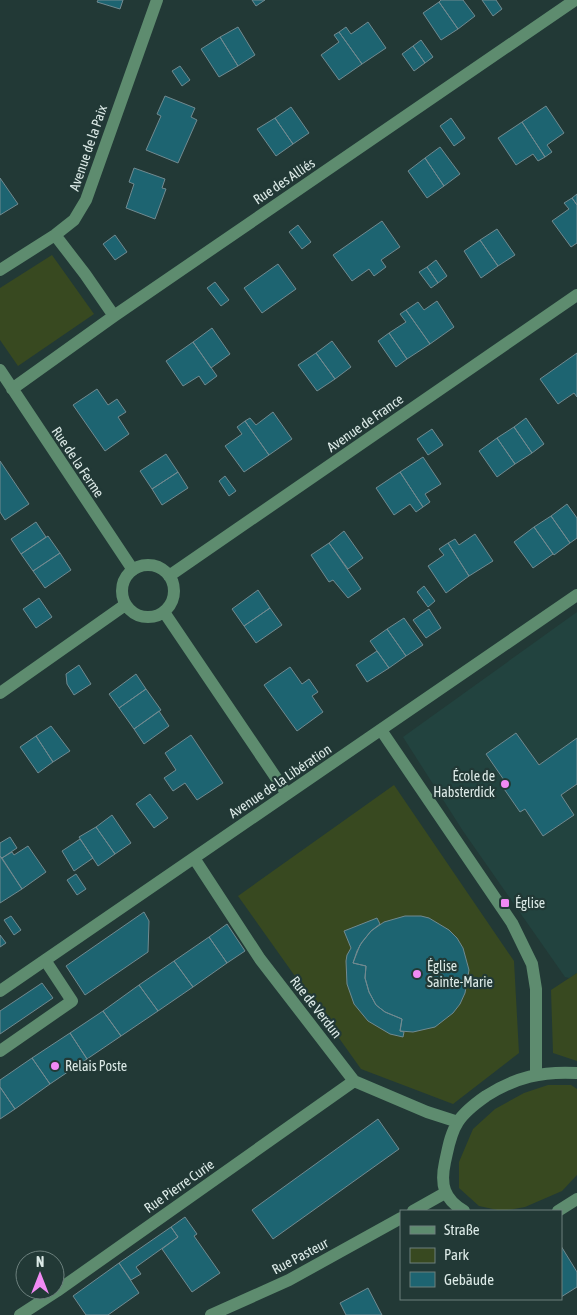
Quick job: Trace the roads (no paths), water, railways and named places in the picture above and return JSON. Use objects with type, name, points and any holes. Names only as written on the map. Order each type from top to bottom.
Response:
[{"type":"street","name":"Avenue de la Paix","points":[[0,270],[55,235],[74,220],[86,200],[147,26],[158,0]]},
{"type":"street","name":"Rue des Alliés","points":[[12,389],[114,316],[575,0]]},
{"type":"street","points":[[55,235],[114,316]]},
{"type":"street","name":"Avenue de France","points":[[169,576],[577,295]]},
{"type":"street","name":"Rue de la Ferme","points":[[0,370],[133,570]]},
{"type":"street","points":[[149,565],[157,567],[169,576],[174,591],[170,606],[164,612],[156,616],[139,616],[131,612],[125,605],[122,597],[123,582],[133,570],[149,565]]},
{"type":"street","name":"Avenue de la Libération","points":[[0,991],[577,595]]},
{"type":"street","points":[[0,693],[125,605]]},
{"type":"street","points":[[164,612],[287,794]]},
{"type":"street","points":[[381,730],[512,923],[532,964],[536,989],[536,1075]]},
{"type":"street","name":"Rue de Verdun","points":[[194,858],[260,959],[354,1081],[427,1112],[458,1122]]},
{"type":"street","points":[[0,1052],[72,1001],[45,960]]},
{"type":"street","points":[[462,1210],[452,1204],[445,1193],[442,1180],[450,1140],[458,1122],[475,1103],[516,1080],[558,1072],[577,1073]]},
{"type":"street","name":"Rue Pierre Curie","points":[[20,1315],[57,1291],[354,1081]]},
{"type":"street","points":[[415,1210],[445,1193]]},
{"type":"street","points":[[561,1210],[575,1205]]},
{"type":"street","name":"Rue Pasteur","points":[[211,1315],[288,1280],[400,1219]]},
{"type":"place","name":"École de Habsterdick","points":[[505,784]]},
{"type":"place","name":"Église","points":[[505,903]]},
{"type":"place","name":"Église Sainte-Marie","points":[[417,974]]},
{"type":"place","name":"Relais Poste","points":[[55,1066]]}]
